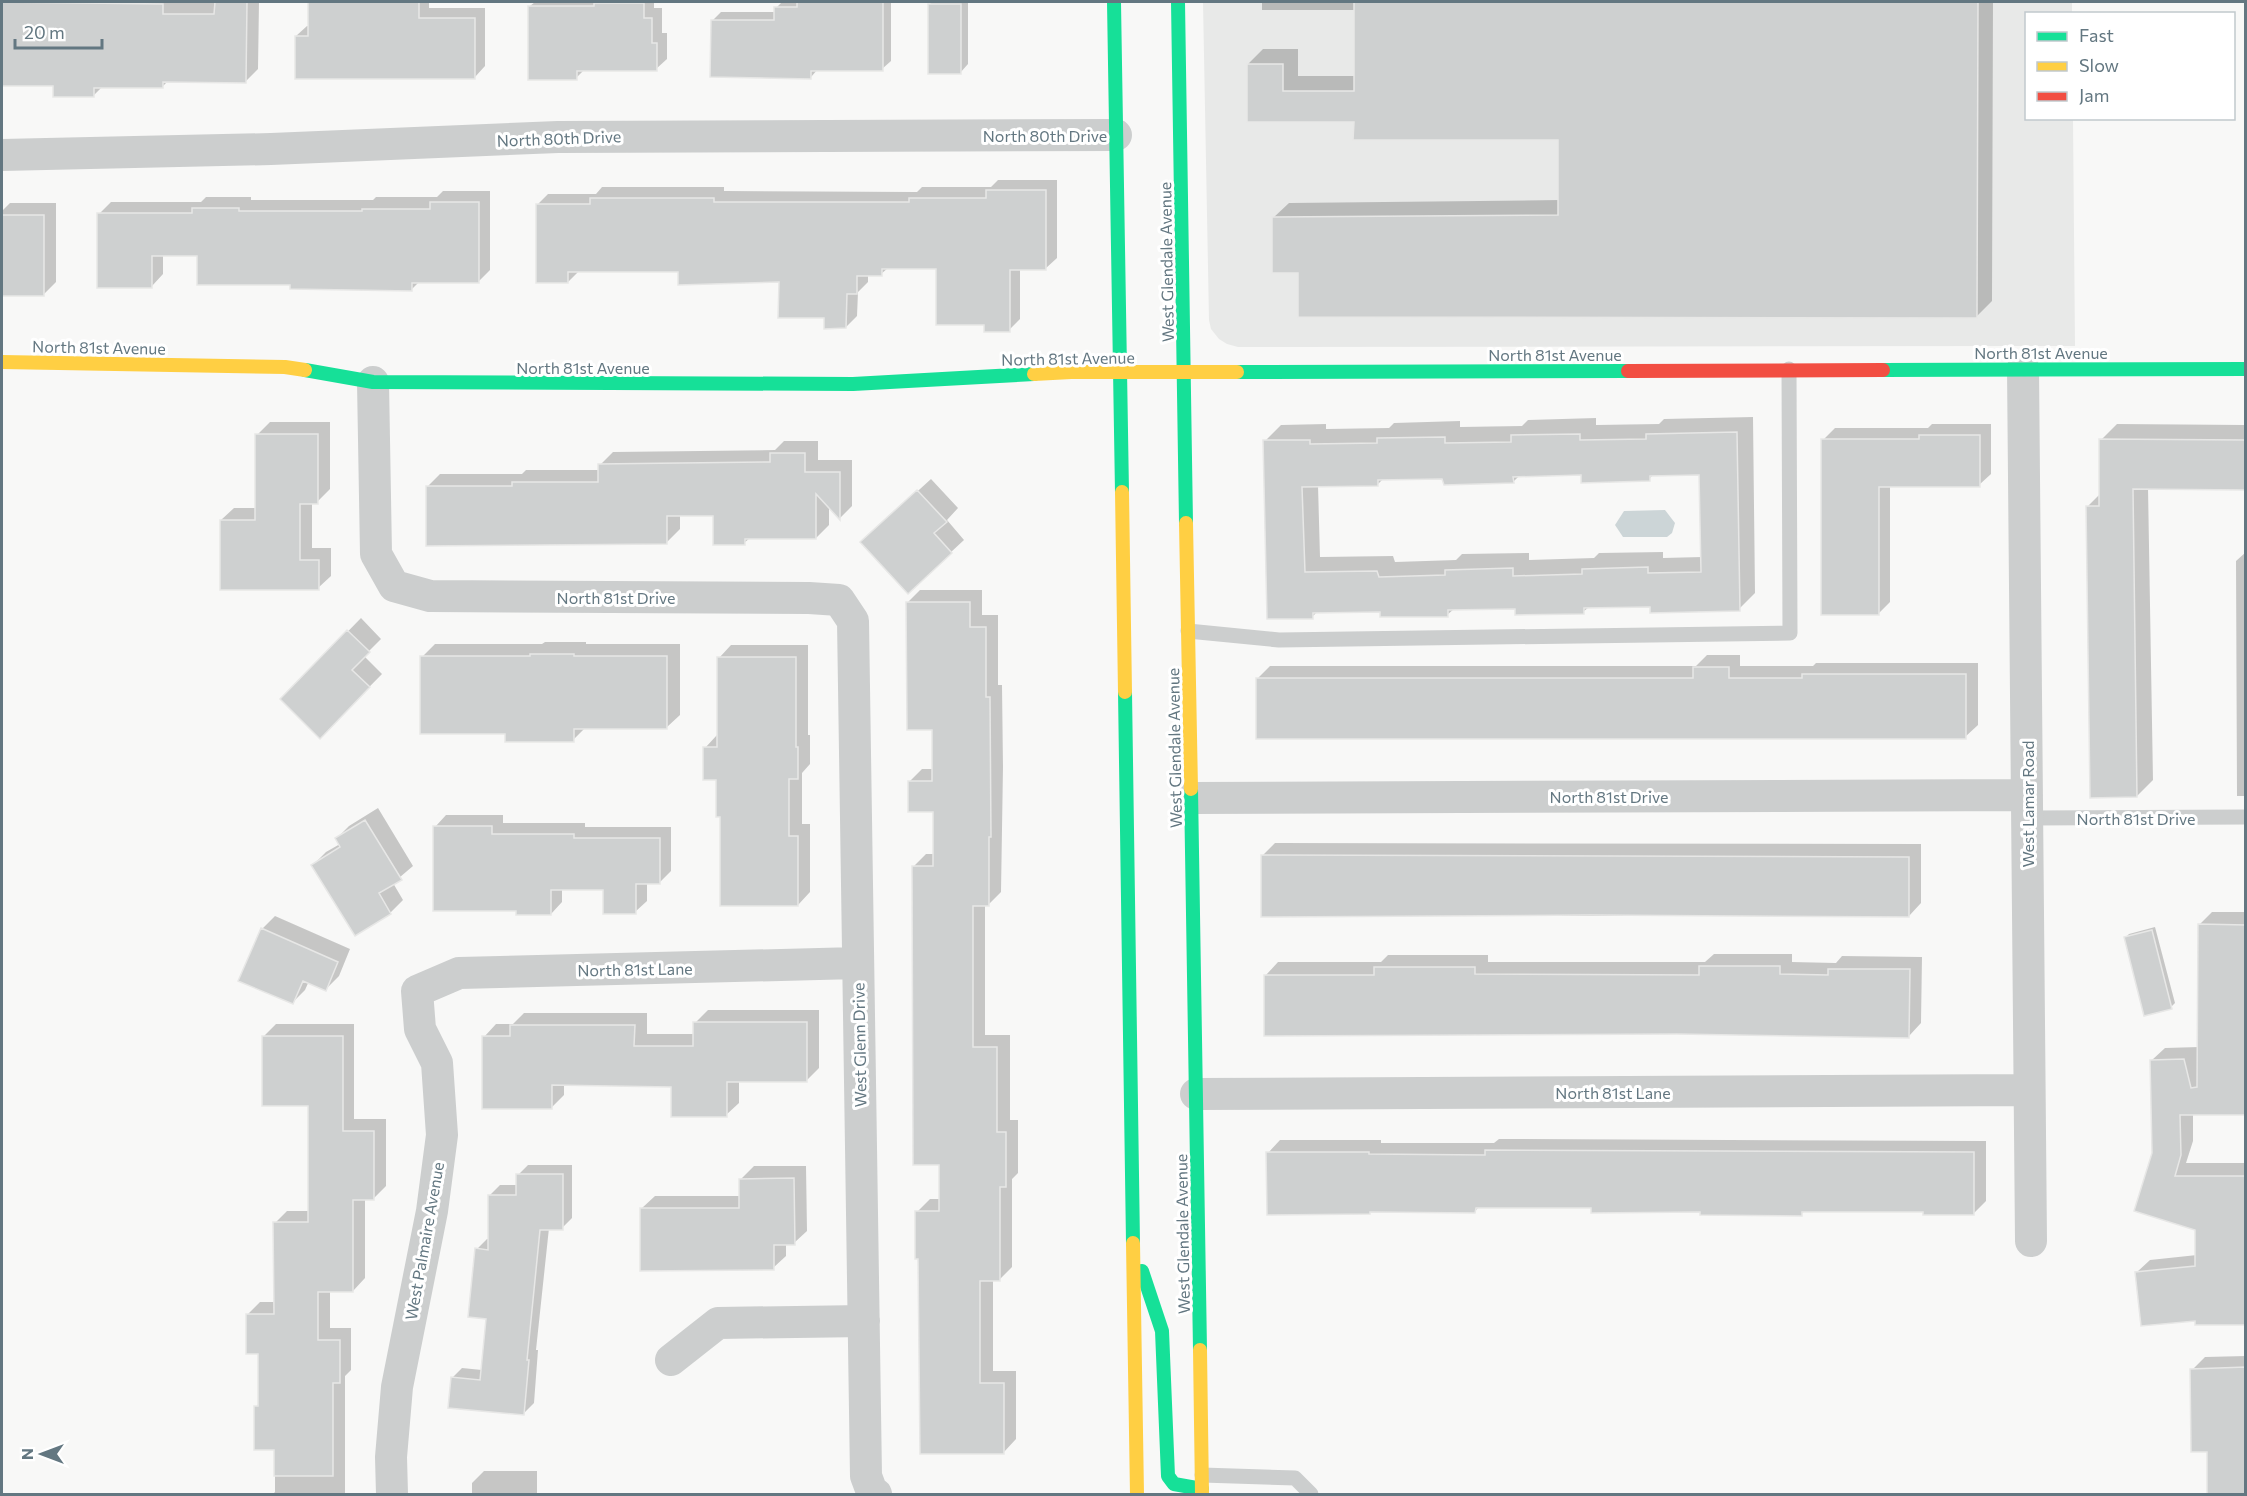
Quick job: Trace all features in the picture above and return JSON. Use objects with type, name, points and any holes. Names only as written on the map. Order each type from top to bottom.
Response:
[{"type":"main road","points":[[1114,2],[1137,1494]]},
{"type":"main road","name":"West Glendale Avenue","points":[[1178,2],[1202,1486]]},
{"type":"main road","name":"North 81st Avenue","points":[[2,362],[285,367],[373,382],[853,384],[1071,372],[2246,369]]},
{"type":"main road","points":[[1132,1244],[1162,1331],[1168,1476],[1174,1484],[1202,1486]]},
{"type":"street","name":"North 80th Drive","points":[[2,155],[271,149],[582,137],[1116,135]]},
{"type":"street","name":"West Lamar Road","points":[[2023,368],[2031,1241]]},
{"type":"street","name":"North 81st Drive","points":[[373,382],[376,554],[394,586],[430,596],[839,600]]},
{"type":"street","name":"West Glenn Drive","points":[[839,600],[853,621],[866,1476],[874,1493]]},
{"type":"street","name":"North 81st Drive","points":[[1191,798],[2027,806]]},
{"type":"street","name":"North 81st Lane","points":[[417,991],[459,973],[857,963]]},
{"type":"street","name":"West Palmaire Avenue","points":[[392,1494],[397,1387],[432,1211],[442,1135],[437,1064],[420,1029],[417,991]]},
{"type":"street","name":"North 81st Lane","points":[[1196,1094],[2029,1090]]},
{"type":"street","points":[[671,1360],[718,1323],[864,1321]]},
{"type":"lane","points":[[1188,631],[1279,640],[1790,633],[1789,369]]},
{"type":"lane","name":"North 81st Drive","points":[[2027,806],[2246,817]]},
{"type":"lane","points":[[1202,1486],[1295,1478],[1311,1494]]},
{"type":"shaded area","points":[[1203,2],[2072,2],[2072,12],[2025,12],[2025,120],[2073,120],[2075,346],[1238,347],[1219,339],[1211,329]]},
{"type":"shaded area","points":[[1665,510],[1675,523],[1672,533],[1667,537],[1623,537],[1615,525],[1624,511]]},
{"type":"building","points":[[2,2],[163,4],[163,14],[214,14],[215,2],[247,2],[246,83],[163,82],[163,88],[94,88],[94,97],[53,97],[53,86],[2,86]]},
{"type":"building","points":[[308,2],[419,2],[419,18],[475,18],[475,79],[295,79],[295,36],[308,36]]},
{"type":"building","points":[[797,2],[883,2],[883,71],[811,71],[811,79],[710,77],[711,20],[774,20],[774,7],[797,7]]},
{"type":"building","points":[[1354,2],[1978,2],[1977,318],[1298,317],[1298,273],[1272,273],[1272,217],[1558,215],[1558,140],[1353,140],[1354,122],[1247,122],[1247,64],[1283,64],[1283,91],[1354,91]]},
{"type":"building","points":[[594,3],[644,3],[644,18],[652,18],[652,43],[657,43],[657,71],[577,71],[577,80],[528,80],[528,6],[594,6]]},
{"type":"building","points":[[928,4],[961,4],[961,74],[928,74]]},
{"type":"building","points":[[986,190],[1046,190],[1046,270],[1010,270],[1010,332],[984,332],[984,325],[936,325],[936,269],[882,269],[882,276],[857,276],[857,294],[847,294],[846,328],[824,329],[824,318],[778,318],[779,282],[678,285],[678,272],[568,272],[568,283],[536,283],[536,204],[590,204],[590,198],[714,198],[714,202],[909,202],[909,198],[986,198]]},
{"type":"building","points":[[430,202],[479,202],[479,283],[412,283],[412,291],[290,289],[290,285],[197,285],[197,256],[152,256],[152,288],[97,288],[97,213],[192,213],[192,208],[239,208],[239,211],[430,209]]},
{"type":"building","points":[[2,215],[44,215],[44,296],[2,296]]},
{"type":"building","points":[[1737,432],[1740,611],[1650,613],[1650,607],[1584,608],[1584,614],[1515,615],[1515,609],[1448,610],[1448,617],[1380,617],[1380,612],[1313,613],[1313,619],[1267,619],[1263,440],[1310,440],[1310,444],[1377,443],[1377,438],[1445,437],[1445,443],[1511,442],[1511,435],[1580,434],[1580,440],[1646,439],[1646,434]],"holes":[[[1581,475],[1581,483],[1650,481],[1650,476],[1699,475],[1701,572],[1648,573],[1648,567],[1582,569],[1582,574],[1513,576],[1513,568],[1445,570],[1445,575],[1379,577],[1377,571],[1305,572],[1302,487],[1378,486],[1378,480],[1442,479],[1444,485],[1514,483],[1513,477]]]},
{"type":"building","points":[[255,434],[318,434],[318,504],[300,504],[300,560],[319,560],[319,590],[220,590],[220,520],[255,520]]},
{"type":"building","points":[[1919,435],[1980,435],[1980,487],[1879,487],[1879,615],[1821,615],[1821,439],[1919,439]]},
{"type":"building","points":[[2099,439],[2246,440],[2246,490],[2133,489],[2137,797],[2090,798],[2086,506],[2099,506]]},
{"type":"building","points":[[770,453],[805,453],[805,472],[840,472],[840,520],[816,494],[816,539],[745,539],[745,545],[713,545],[713,516],[667,516],[667,544],[426,546],[426,486],[512,486],[512,482],[598,482],[598,464],[770,462]]},
{"type":"building","points":[[917,490],[947,522],[934,533],[952,553],[908,594],[860,542]]},
{"type":"building","points":[[906,602],[970,602],[970,627],[986,627],[986,697],[990,697],[989,906],[973,906],[973,1047],[997,1047],[997,1132],[1006,1132],[1006,1187],[1000,1187],[1000,1281],[980,1281],[980,1383],[1004,1383],[1004,1454],[920,1454],[918,1259],[915,1259],[915,1211],[939,1211],[939,1165],[913,1165],[912,866],[933,866],[933,812],[908,812],[908,781],[932,781],[932,730],[907,730]]},
{"type":"building","points":[[347,630],[370,652],[352,670],[370,687],[320,739],[280,699]]},
{"type":"building","points":[[530,654],[667,656],[667,729],[574,729],[574,742],[505,742],[505,734],[420,734],[420,656],[530,656]]},
{"type":"building","points":[[717,657],[796,657],[798,779],[789,779],[789,836],[798,836],[798,906],[720,906],[720,817],[716,817],[716,780],[703,780],[703,747],[717,747]]},
{"type":"building","points":[[1693,667],[1729,667],[1729,678],[1802,678],[1802,674],[1966,674],[1966,739],[1256,739],[1256,678],[1693,678]]},
{"type":"building","points":[[365,820],[402,880],[379,893],[391,914],[355,936],[311,865],[340,847],[335,838]]},
{"type":"building","points":[[433,826],[492,826],[492,834],[574,834],[574,838],[660,838],[660,884],[636,884],[636,914],[603,914],[603,890],[551,890],[551,915],[516,915],[516,911],[433,911]]},
{"type":"building","points":[[1261,855],[1909,857],[1909,917],[1590,915],[1261,917]]},
{"type":"building","points":[[2198,924],[2246,925],[2246,1115],[2180,1115],[2181,1155],[2175,1176],[2246,1176],[2246,1325],[2195,1325],[2195,1321],[2141,1326],[2135,1272],[2195,1266],[2195,1230],[2134,1211],[2152,1153],[2150,1060],[2184,1059],[2191,1088],[2197,1087]]},
{"type":"building","points":[[261,928],[338,962],[326,991],[303,981],[293,1004],[238,981]]},
{"type":"building","points":[[2152,930],[2172,1009],[2144,1016],[2124,937]]},
{"type":"building","points":[[1699,966],[1780,966],[1780,974],[1828,975],[1828,969],[1910,969],[1909,1038],[1677,1034],[1264,1036],[1264,975],[1374,975],[1374,967],[1475,967],[1475,974],[1699,975]]},
{"type":"building","points":[[693,1022],[807,1022],[807,1082],[727,1082],[727,1117],[671,1117],[671,1087],[552,1085],[552,1109],[482,1109],[482,1036],[510,1036],[510,1025],[635,1025],[634,1046],[693,1046]]},
{"type":"building","points":[[262,1036],[343,1036],[343,1131],[374,1131],[374,1200],[353,1200],[353,1292],[318,1292],[318,1340],[340,1340],[340,1383],[333,1383],[333,1476],[274,1476],[274,1450],[254,1450],[254,1406],[258,1406],[258,1354],[246,1354],[246,1314],[274,1314],[273,1222],[308,1222],[308,1106],[262,1106]]},
{"type":"building","points":[[1485,1150],[1974,1152],[1974,1215],[1923,1215],[1923,1212],[1802,1212],[1802,1216],[1700,1215],[1700,1212],[1591,1213],[1591,1208],[1476,1208],[1475,1213],[1370,1212],[1370,1214],[1267,1215],[1266,1152],[1485,1155]]},
{"type":"building","points":[[516,1174],[563,1174],[563,1230],[540,1230],[524,1415],[448,1408],[451,1377],[480,1380],[486,1319],[468,1317],[475,1248],[488,1250],[488,1195],[516,1195]]},
{"type":"building","points":[[794,1178],[795,1245],[774,1245],[774,1270],[640,1271],[640,1208],[739,1208],[739,1179]]},
{"type":"building","points":[[2246,1367],[2246,1494],[2207,1494],[2207,1452],[2191,1452],[2190,1369]]},
{"type":"traffic: fast","points":[[1114,2],[1122,492]]},
{"type":"traffic: fast","points":[[1178,2],[1186,523]]},
{"type":"traffic: fast","points":[[1883,370],[2246,369]]},
{"type":"traffic: fast","points":[[305,370],[373,382],[853,384],[1034,374]]},
{"type":"traffic: fast","points":[[1237,372],[1628,371]]},
{"type":"traffic: fast","points":[[1125,692],[1133,1243]]},
{"type":"traffic: fast","points":[[1191,789],[1200,1350]]},
{"type":"traffic: fast","points":[[1142,1271],[1162,1331],[1168,1476],[1174,1484],[1202,1489]]},
{"type":"traffic: slow","points":[[2,362],[285,367],[305,370]]},
{"type":"traffic: slow","points":[[1034,374],[1237,372]]},
{"type":"traffic: slow","points":[[1122,492],[1125,692]]},
{"type":"traffic: slow","points":[[1186,523],[1191,789]]},
{"type":"traffic: slow","points":[[1133,1243],[1137,1494]]},
{"type":"traffic: slow","points":[[1200,1350],[1202,1494]]},
{"type":"traffic: jam","points":[[1628,371],[1883,370]]}]
